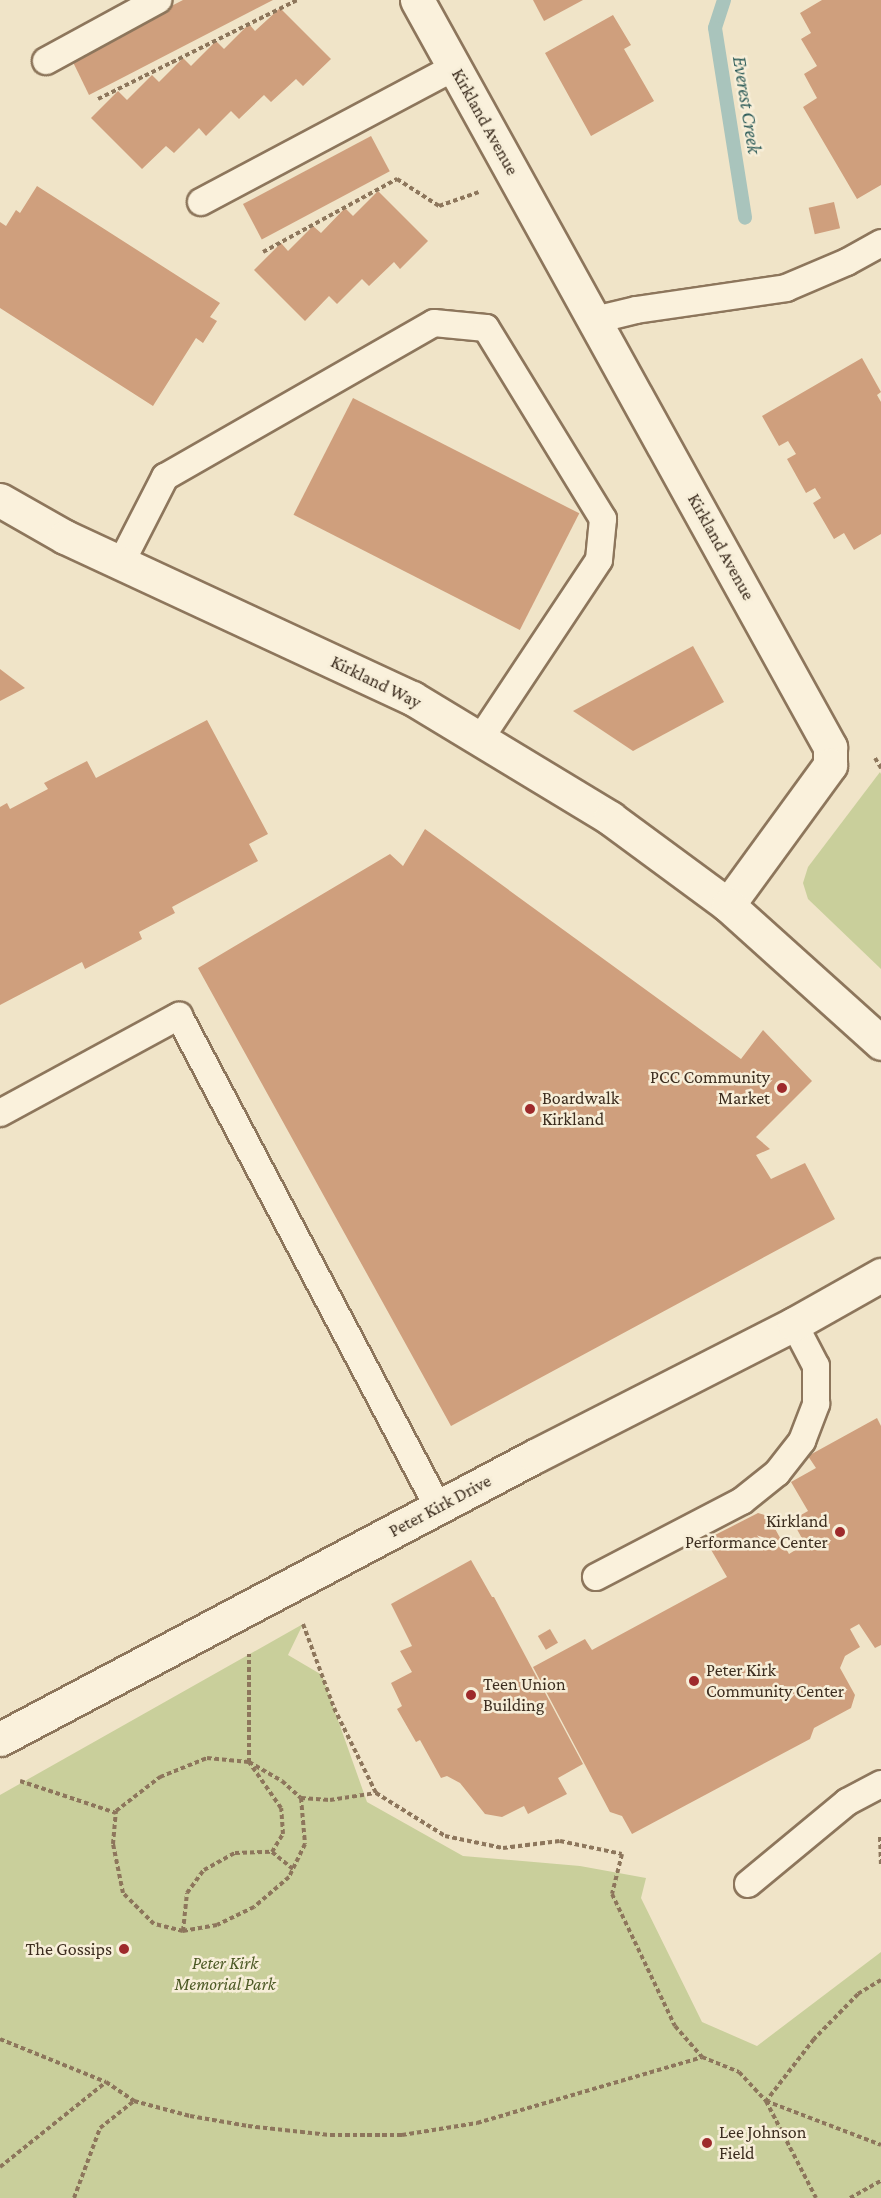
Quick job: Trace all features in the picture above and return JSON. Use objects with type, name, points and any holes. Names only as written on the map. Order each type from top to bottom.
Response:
[{"type":"street","name":"Kirkland Avenue","points":[[417,0],[596,320],[830,747],[830,765],[728,905]]},
{"type":"street","name":"Kirkland Way","points":[[0,500],[64,537],[412,698],[610,818],[728,905]]},
{"type":"street","points":[[728,905],[881,1043]]},
{"type":"street","name":"Peter Kirk Drive","points":[[0,1739],[438,1507],[794,1324],[881,1275]]},
{"type":"lane","points":[[46,61],[158,0]]},
{"type":"lane","points":[[201,202],[455,67]]},
{"type":"lane","points":[[596,320],[636,310],[786,288],[847,262],[881,243]]},
{"type":"lane","points":[[121,563],[165,477],[434,323],[486,328],[603,519],[599,560],[480,739]]},
{"type":"lane","points":[[0,1113],[178,1016],[438,1507]]},
{"type":"lane","points":[[596,1577],[742,1501],[777,1473],[802,1441],[816,1404],[816,1366],[794,1324]]},
{"type":"lane","points":[[748,1884],[847,1802],[881,1784]]},
{"type":"path","points":[[98,99],[297,0]]},
{"type":"path","points":[[263,252],[397,179],[439,206],[476,194],[512,170]]},
{"type":"path","points":[[875,758],[881,768]]},
{"type":"path","points":[[303,1624],[334,1708],[376,1793],[445,1836],[503,1848],[560,1841],[622,1854],[612,1894],[675,2026],[702,2057],[739,2072],[766,2101],[816,2198]]},
{"type":"path","points":[[249,1654],[249,1762],[280,1808],[283,1834],[272,1852]]},
{"type":"path","points":[[301,1798],[305,1845],[289,1877],[254,1907],[217,1925],[183,1931],[154,1923],[123,1893],[113,1844],[116,1811],[160,1777],[207,1758],[249,1762],[282,1781],[301,1798],[330,1800],[376,1793]]},
{"type":"path","points":[[21,1781],[116,1811]]},
{"type":"path","points":[[880,1838],[881,1866]]},
{"type":"path","points":[[183,1931],[187,1893],[204,1870],[235,1853],[272,1852],[293,1869]]},
{"type":"path","points":[[766,2101],[814,2039],[858,1994],[881,1980]]},
{"type":"path","points":[[1,2040],[106,2082],[134,2101],[190,2116],[248,2126],[330,2135],[402,2135],[477,2123],[702,2057]]},
{"type":"path","points":[[0,2167],[106,2082]]},
{"type":"path","points":[[74,2198],[100,2128],[134,2101]]},
{"type":"path","points":[[766,2101],[881,2145]]},
{"type":"path","points":[[850,2198],[881,2181]]},
{"type":"green space","points":[[880,772],[881,969],[808,899],[803,883],[808,867]]},
{"type":"green space","name":"Peter Kirk Memorial Park","points":[[303,1624],[288,1655],[322,1675],[367,1802],[463,1856],[580,1866],[646,1878],[641,1898],[702,2022],[757,2046],[881,1952],[881,2198],[0,2198],[0,1795]]},
{"type":"building","points":[[183,0],[273,0],[89,95],[71,58]]},
{"type":"building","points":[[533,0],[583,0],[544,21]]},
{"type":"building","points":[[822,0],[881,0],[881,185],[857,199],[803,107],[817,98],[804,74],[817,66],[801,39],[811,33],[800,13]]},
{"type":"building","points":[[280,8],[331,59],[303,86],[296,79],[271,102],[264,95],[239,119],[231,111],[206,136],[199,128],[174,153],[166,146],[142,169],[91,118],[118,91],[127,100],[152,75],[159,82],[183,58],[191,66],[216,41],[224,49],[249,24],[255,31]]},
{"type":"building","points":[[613,15],[631,45],[624,49],[654,101],[591,136],[545,53]]},
{"type":"building","points":[[371,136],[390,171],[262,239],[243,204]]},
{"type":"building","points":[[37,186],[220,303],[210,317],[217,321],[203,343],[196,338],[153,406],[0,308],[0,222],[6,226],[16,210],[20,213]]},
{"type":"building","points":[[378,191],[428,241],[400,269],[394,262],[369,286],[362,279],[337,304],[329,296],[305,321],[254,270],[281,243],[288,251],[313,226],[321,233],[345,208],[353,216]]},
{"type":"building","points":[[834,202],[840,228],[815,234],[809,208]]},
{"type":"building","points":[[862,358],[881,392],[877,395],[881,402],[881,534],[854,550],[844,533],[834,539],[813,503],[821,498],[815,488],[806,493],[787,459],[796,454],[788,441],[779,446],[762,416]]},
{"type":"building","points":[[353,398],[579,513],[520,630],[294,515]]},
{"type":"building","points":[[693,646],[724,702],[633,751],[573,711]]},
{"type":"building","points":[[0,669],[25,688],[0,701]]},
{"type":"building","points":[[207,720],[268,834],[249,844],[258,861],[172,907],[175,913],[139,932],[142,939],[85,969],[82,962],[0,1005],[0,807],[7,803],[10,809],[48,789],[44,783],[87,761],[96,778]]},
{"type":"building","name":"Boardwalk Kirkland","points":[[425,829],[741,1059],[763,1030],[812,1081],[756,1137],[770,1149],[756,1155],[771,1179],[805,1163],[835,1219],[451,1426],[198,968],[390,854],[403,866]]},
{"type":"building","name":"Peter Kirk Community Center","points":[[877,1418],[881,1426],[881,1645],[875,1648],[859,1624],[850,1629],[860,1647],[845,1656],[840,1668],[855,1695],[851,1708],[814,1728],[810,1739],[632,1834],[622,1816],[610,1812],[533,1667],[585,1639],[592,1650],[727,1577],[710,1548],[715,1535],[758,1513],[768,1516],[789,1554],[805,1544],[792,1520],[808,1511],[791,1482],[816,1468],[808,1456]]},
{"type":"building","name":"Teen Union Building","points":[[471,1560],[494,1597],[583,1764],[558,1778],[567,1794],[528,1814],[524,1806],[502,1817],[485,1814],[460,1783],[447,1776],[441,1778],[420,1740],[416,1742],[397,1709],[402,1706],[391,1683],[412,1672],[400,1651],[412,1646],[391,1604]]},
{"type":"building","points":[[550,1629],[558,1643],[546,1650],[538,1636]]},
{"type":"waterway","name":"Everest Creek","points":[[724,0],[715,28],[745,218]]},
{"type":"place","name":"PCC Community Market","points":[[782,1088]]},
{"type":"place","name":"Boardwalk Kirkland","points":[[530,1109]]},
{"type":"place","name":"Kirkland Performance Center","points":[[840,1532]]},
{"type":"place","name":"Peter Kirk Community Center","points":[[694,1681]]},
{"type":"place","name":"Teen Union Building","points":[[471,1695]]},
{"type":"place","name":"The Gossips","points":[[124,1949]]},
{"type":"place","name":"Lee Johnson Field","points":[[707,2143]]}]
